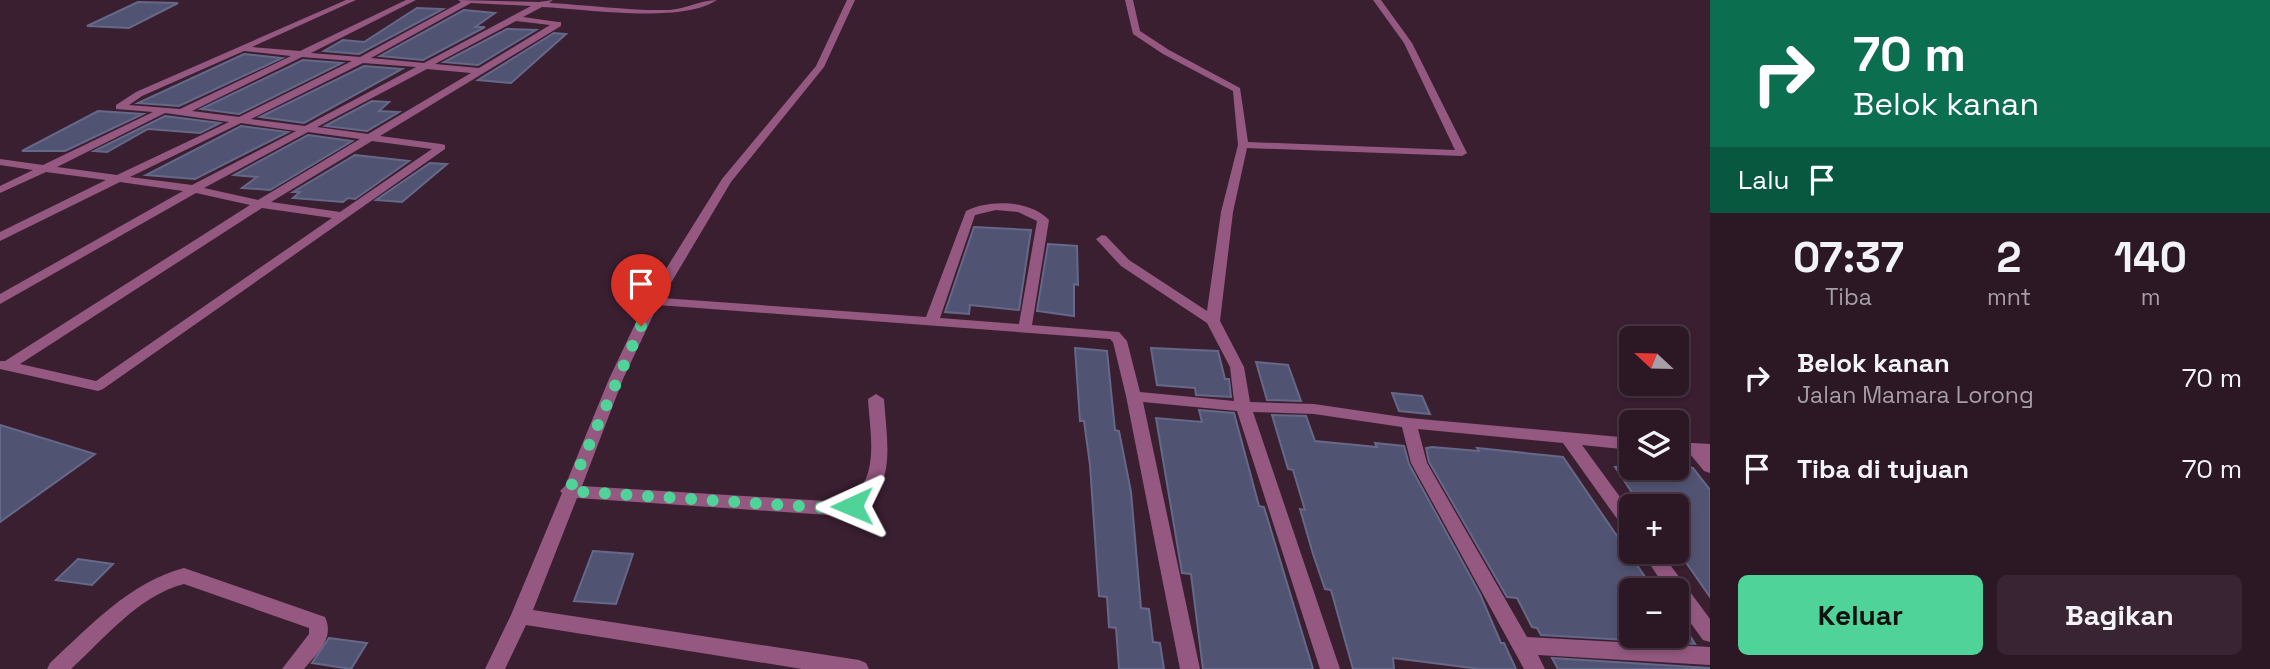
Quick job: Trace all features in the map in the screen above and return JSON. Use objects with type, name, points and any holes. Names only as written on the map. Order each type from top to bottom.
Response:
[{"type":"street","points":[[3,365],[98,386],[441,147],[165,110],[119,107],[139,94],[352,0]]},
{"type":"street","points":[[180,113],[412,0]]},
{"type":"street","points":[[460,0],[670,12],[695,8],[713,0]]},
{"type":"street","points":[[495,669],[521,616],[569,491],[653,301],[726,181],[820,67],[851,0]]},
{"type":"street","points":[[1129,0],[1136,32],[1166,52],[1237,90],[1243,145],[1227,212],[1213,321]]},
{"type":"street","points":[[1243,145],[1461,153],[1408,43],[1377,0]]},
{"type":"street","points":[[0,237],[116,177],[363,57],[469,1]]},
{"type":"street","points":[[0,300],[194,188],[545,3]]},
{"type":"street","points":[[3,365],[260,204],[558,24],[515,18]]},
{"type":"street","points":[[244,48],[363,57],[481,71]]},
{"type":"street","points":[[0,190],[165,110]]},
{"type":"street","points":[[0,162],[194,188],[260,204],[344,216]]},
{"type":"street","points":[[932,320],[970,214],[980,208],[1020,210],[1039,215],[1043,220],[1025,327]]},
{"type":"street","points":[[1102,239],[1125,263],[1213,321],[1237,367],[1243,407],[1331,669]]},
{"type":"street","points":[[653,301],[1114,335],[1120,341],[1133,396],[1190,669]]},
{"type":"street","points":[[1133,396],[1243,407],[1314,409],[1409,423],[1619,443]]},
{"type":"street","points":[[569,491],[843,509],[862,503],[874,489],[878,475],[876,399]]},
{"type":"street","points":[[1409,423],[1419,463],[1535,669]]},
{"type":"street","points":[[1569,439],[1619,508]]},
{"type":"street","points":[[1702,450],[1710,467]]},
{"type":"street","points":[[1659,564],[1710,634]]},
{"type":"street","points":[[57,669],[131,604],[168,579],[184,576],[318,623],[319,636],[292,669]]},
{"type":"street","points":[[521,616],[859,669]]},
{"type":"street","points":[[1522,645],[1710,656]]},
{"type":"building","points":[[138,2],[178,3],[129,28],[87,26]]},
{"type":"building","points":[[417,8],[443,9],[359,54],[324,51],[343,40],[364,42]]},
{"type":"building","points":[[464,10],[495,13],[475,27],[485,27],[423,60],[380,56]]},
{"type":"building","points":[[507,29],[536,30],[478,65],[444,62]]},
{"type":"building","points":[[554,33],[566,34],[511,83],[478,80]]},
{"type":"building","points":[[244,54],[282,58],[179,106],[138,103]]},
{"type":"building","points":[[303,60],[342,63],[239,114],[201,109]]},
{"type":"building","points":[[364,66],[402,69],[304,123],[260,117]]},
{"type":"building","points":[[372,101],[389,102],[379,111],[399,112],[367,131],[325,126]]},
{"type":"building","points":[[98,111],[143,114],[65,151],[22,151]]},
{"type":"building","points":[[165,116],[220,123],[200,133],[148,129],[107,152],[94,151]]},
{"type":"building","points":[[241,126],[288,132],[195,179],[146,175]]},
{"type":"building","points":[[308,135],[352,141],[270,190],[242,188],[257,177],[234,175]]},
{"type":"building","points":[[355,155],[409,161],[355,199],[348,198],[343,202],[293,198],[300,192],[293,192]]},
{"type":"building","points":[[430,163],[447,164],[402,202],[376,200]]},
{"type":"building","points":[[974,227],[1031,230],[1019,310],[970,305],[969,314],[945,312]]},
{"type":"building","points":[[1048,244],[1077,246],[1078,285],[1074,284],[1074,316],[1037,311]]},
{"type":"building","points":[[1075,348],[1107,351],[1115,430],[1119,431],[1131,492],[1141,608],[1149,609],[1153,642],[1160,643],[1164,669],[1119,669],[1116,628],[1109,627],[1107,597],[1099,596],[1090,465],[1084,421],[1080,421]]},
{"type":"building","points":[[1151,348],[1218,351],[1225,379],[1229,379],[1231,397],[1196,395],[1195,388],[1157,385]]},
{"type":"building","points":[[1256,362],[1288,365],[1301,401],[1267,400]]},
{"type":"building","points":[[1392,393],[1422,396],[1430,414],[1399,411]]},
{"type":"building","points":[[1199,410],[1234,413],[1259,506],[1264,507],[1313,669],[1203,669],[1191,574],[1182,573],[1156,418],[1202,422]]},
{"type":"building","points":[[1272,415],[1306,416],[1315,441],[1377,447],[1375,443],[1404,446],[1409,464],[1480,594],[1501,643],[1504,643],[1516,669],[1480,669],[1393,658],[1394,669],[1353,669],[1331,590],[1325,589],[1313,554],[1300,509],[1305,510],[1293,470],[1288,469]]},
{"type":"building","points":[[0,425],[95,454],[0,522]]},
{"type":"building","points":[[1426,448],[1479,451],[1477,448],[1563,457],[1619,539],[1619,564],[1636,564],[1646,578],[1619,578],[1619,640],[1541,635],[1537,628],[1532,627],[1517,598],[1507,597],[1429,462]]},
{"type":"building","points":[[1689,468],[1693,468],[1710,490],[1710,597],[1687,564],[1689,494],[1633,494],[1624,480],[1689,480]]},
{"type":"building","points":[[593,551],[633,554],[616,604],[574,601]]},
{"type":"building","points":[[78,559],[113,564],[92,585],[56,580]]},
{"type":"building","points":[[329,638],[367,643],[351,669],[312,663]]},
{"type":"building","points":[[1552,658],[1710,668],[1710,669],[1558,669]]},
{"type":"route","points":[[641,326],[569,491],[843,509],[852,506]]}]
